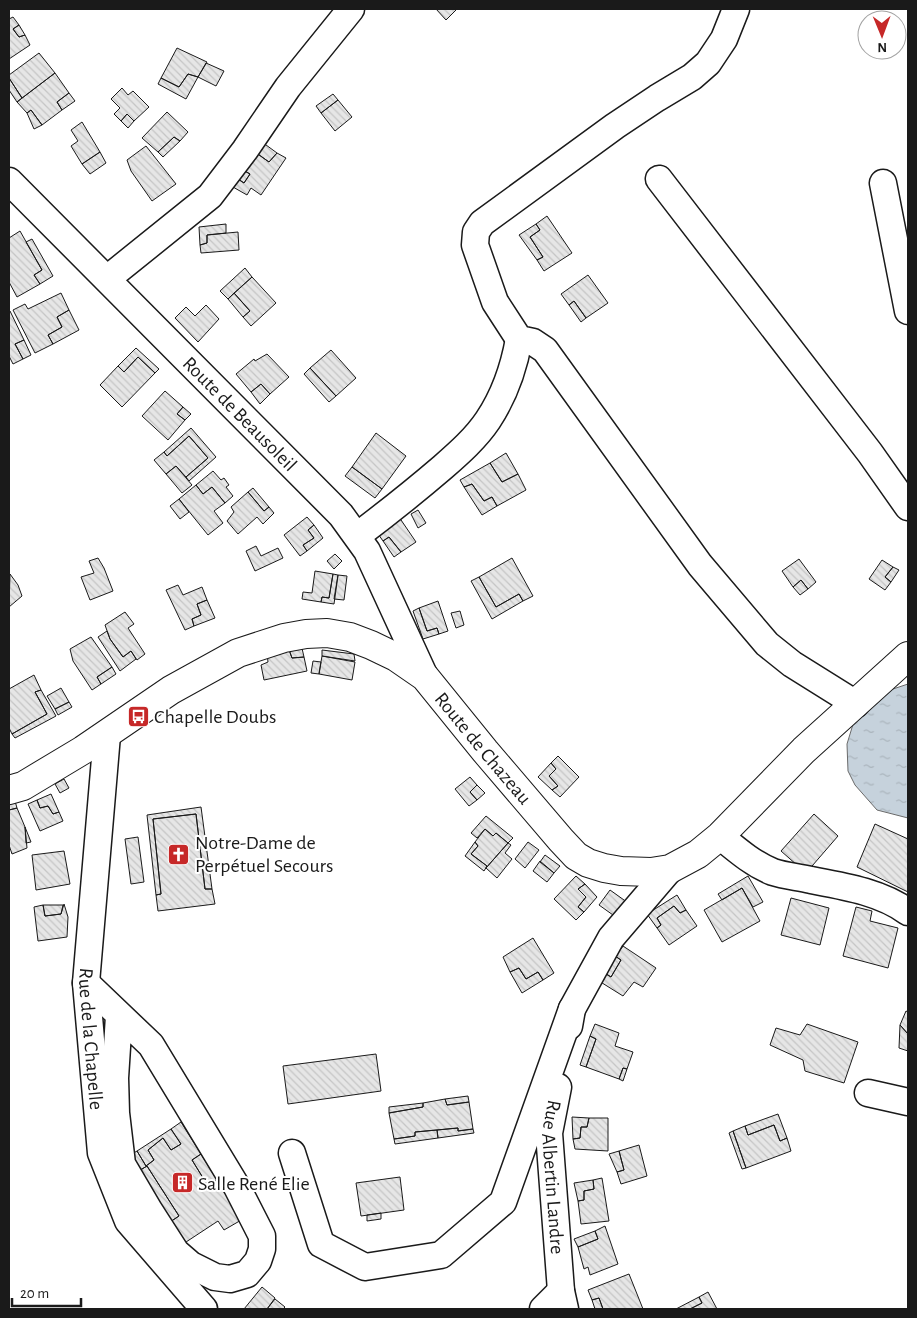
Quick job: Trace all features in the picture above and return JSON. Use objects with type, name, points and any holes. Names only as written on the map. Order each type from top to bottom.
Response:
[{"type":"main road","name":"Route de Chazeau","points":[[9,790],[23,786],[107,735],[171,690],[238,653],[284,638],[328,633],[350,637],[396,656],[425,678],[576,856],[588,863],[621,871],[651,872],[670,869],[698,854],[720,836],[804,750],[908,656]]},
{"type":"street","points":[[107,279],[210,196],[245,150],[288,87],[352,9]]},
{"type":"street","points":[[356,536],[423,484],[478,433],[489,419],[515,362],[519,339],[495,302],[475,245],[476,232],[482,223],[600,137],[708,63],[724,39],[736,9]]},
{"type":"street","points":[[659,179],[870,453],[908,507]]},
{"type":"street","name":"Route de Beausoleil","points":[[9,181],[341,514],[367,551],[425,678]]},
{"type":"street","points":[[883,183],[908,311]]},
{"type":"street","points":[[519,339],[533,342],[545,350],[700,565],[767,644],[792,664],[856,704]]},
{"type":"street","name":"Rue de la Chapelle","points":[[107,735],[86,984],[101,1153],[128,1222],[204,1309]]},
{"type":"street","points":[[720,836],[756,864],[776,873],[830,883],[870,894],[908,912]]},
{"type":"street","name":"Rue Albertin Landre","points":[[563,1300],[549,1133],[572,1009],[611,938],[670,869]]},
{"type":"street","points":[[86,984],[151,1045],[237,1187],[262,1236],[262,1249],[258,1261],[247,1274],[230,1279],[216,1277],[191,1265],[176,1252],[122,1164],[116,1113],[115,1078],[119,1016]]},
{"type":"street","points":[[292,1153],[322,1244],[365,1267],[441,1255],[503,1202],[572,1009]]},
{"type":"street","points":[[868,1093],[908,1102]]},
{"type":"street","points":[[543,1309],[563,1300]]},
{"type":"water","points":[[908,684],[908,818],[877,810],[855,785],[848,771],[847,744],[854,721],[887,691]]},
{"type":"building","points":[[436,9],[457,9],[446,20]]},
{"type":"building","points":[[13,17],[19,25],[13,29],[19,37],[25,35],[30,45],[9,59],[9,19]]},
{"type":"building","points":[[19,25],[25,35],[19,37],[13,29]]},
{"type":"building","points":[[177,48],[207,62],[198,77],[188,74],[179,87],[161,78]]},
{"type":"building","points":[[39,53],[55,73],[22,98],[9,75]]},
{"type":"building","points":[[206,63],[224,71],[216,86],[198,77]]},
{"type":"building","points":[[55,73],[69,93],[57,102],[62,110],[42,125],[31,110],[27,113],[17,102]]},
{"type":"building","points":[[188,74],[198,77],[186,99],[158,84],[161,78],[179,87]]},
{"type":"building","points":[[9,78],[22,98],[17,102],[9,90]]},
{"type":"building","points":[[122,88],[128,95],[133,91],[149,107],[134,121],[127,114],[121,121],[114,114],[120,108],[111,99]]},
{"type":"building","points":[[69,93],[75,101],[62,110],[57,102]]},
{"type":"building","points":[[333,94],[338,100],[321,113],[316,106]]},
{"type":"building","points":[[338,100],[352,117],[335,131],[321,113]]},
{"type":"building","points":[[31,110],[42,125],[34,129],[27,113]]},
{"type":"building","points":[[167,112],[188,132],[180,141],[174,137],[158,152],[142,138]]},
{"type":"building","points":[[127,114],[134,121],[128,128],[121,121]]},
{"type":"building","points":[[82,122],[100,152],[82,164],[71,146],[78,141],[71,130]]},
{"type":"building","points":[[174,137],[180,141],[163,157],[158,152]]},
{"type":"building","points":[[262,142],[277,153],[269,162],[255,152]]},
{"type":"building","points":[[146,146],[176,184],[152,201],[131,171],[127,160]]},
{"type":"building","points":[[100,152],[106,163],[90,174],[82,164]]},
{"type":"building","points":[[255,152],[269,162],[277,153],[286,158],[261,195],[251,188],[247,195],[233,187],[238,179],[244,183],[250,174],[243,170]]},
{"type":"building","points":[[243,170],[250,174],[244,183],[238,179]]},
{"type":"building","points":[[547,216],[572,253],[544,271],[537,260],[543,257],[530,237],[540,230],[536,224]]},
{"type":"building","points":[[226,224],[226,233],[207,235],[207,243],[200,245],[199,227]]},
{"type":"building","points":[[536,224],[540,230],[530,237],[543,257],[537,260],[519,235]]},
{"type":"building","points":[[20,231],[42,270],[34,275],[40,284],[17,297],[9,282],[9,238]]},
{"type":"building","points":[[238,232],[239,250],[201,253],[200,245],[207,243],[207,235]]},
{"type":"building","points":[[32,239],[53,276],[40,284],[34,275],[42,270],[26,242]]},
{"type":"building","points":[[245,268],[252,277],[228,299],[220,291]]},
{"type":"building","points":[[588,275],[608,303],[586,318],[574,301],[569,305],[561,294]]},
{"type":"building","points":[[252,277],[276,303],[251,326],[243,317],[250,311],[234,293]]},
{"type":"building","points":[[61,293],[69,310],[57,317],[62,327],[48,335],[53,344],[35,353],[13,310],[25,304],[28,309]]},
{"type":"building","points":[[234,293],[250,311],[243,317],[228,299]]},
{"type":"building","points":[[574,301],[586,318],[581,322],[569,305]]},
{"type":"building","points":[[206,305],[219,319],[198,342],[175,318],[186,307],[195,316]]},
{"type":"building","points":[[69,310],[79,330],[53,344],[48,335],[62,327],[57,317]]},
{"type":"building","points":[[10,311],[24,340],[15,344],[23,359],[13,364],[9,356]]},
{"type":"building","points":[[24,340],[31,355],[23,359],[15,344]]},
{"type":"building","points":[[136,348],[159,369],[155,373],[138,357],[124,372],[118,366]]},
{"type":"building","points":[[331,350],[356,378],[336,396],[310,368]]},
{"type":"building","points":[[267,354],[289,377],[270,394],[261,384],[251,392],[236,374],[254,359],[255,361]]},
{"type":"building","points":[[138,357],[155,373],[122,407],[100,385],[118,366],[124,372]]},
{"type":"building","points":[[310,368],[336,396],[329,402],[304,374]]},
{"type":"building","points":[[261,384],[270,394],[260,404],[251,392]]},
{"type":"building","points":[[165,391],[183,407],[177,414],[185,420],[168,440],[142,416]]},
{"type":"building","points":[[183,407],[191,414],[185,420],[177,414]]},
{"type":"building","points":[[191,428],[216,457],[189,481],[186,477],[208,458],[189,436],[167,456],[164,452]]},
{"type":"building","points":[[376,433],[406,456],[382,489],[352,467]]},
{"type":"building","points":[[189,436],[208,458],[186,477],[176,466],[166,474],[154,460],[164,452],[167,456]]},
{"type":"building","points":[[506,453],[518,474],[502,482],[490,463]]},
{"type":"building","points":[[490,463],[502,482],[518,474],[526,490],[497,506],[492,497],[484,501],[472,484],[464,487],[460,480]]},
{"type":"building","points":[[176,466],[192,485],[182,493],[166,474]]},
{"type":"building","points":[[352,467],[382,489],[375,498],[345,476]]},
{"type":"building","points":[[213,471],[221,480],[224,478],[229,485],[226,487],[233,496],[225,503],[212,487],[203,494],[196,485]]},
{"type":"building","points":[[472,484],[484,501],[492,497],[497,506],[482,515],[464,487]]},
{"type":"building","points":[[196,485],[203,494],[212,487],[225,503],[214,511],[223,523],[208,535],[179,499]]},
{"type":"building","points":[[253,488],[269,507],[264,511],[248,492]]},
{"type":"building","points":[[248,492],[264,511],[269,507],[274,513],[263,524],[257,517],[238,534],[227,521],[234,512],[231,507]]},
{"type":"building","points":[[179,499],[189,512],[180,519],[170,506]]},
{"type":"building","points":[[418,510],[426,523],[418,528],[411,514]]},
{"type":"building","points":[[307,517],[314,525],[308,530],[314,538],[303,545],[307,551],[300,556],[284,535]]},
{"type":"building","points":[[399,517],[416,542],[401,552],[389,537],[383,541],[376,531]]},
{"type":"building","points":[[314,525],[323,538],[307,551],[303,545],[314,538],[308,530]]},
{"type":"building","points":[[389,537],[401,552],[394,557],[383,541]]},
{"type":"building","points":[[256,546],[261,556],[278,548],[283,558],[255,571],[246,551]]},
{"type":"building","points":[[335,554],[342,561],[334,569],[327,561]]},
{"type":"building","points":[[98,558],[113,591],[90,600],[81,577],[94,573],[89,561]]},
{"type":"building","points":[[512,558],[533,596],[523,601],[519,594],[496,607],[479,577]]},
{"type":"building","points":[[799,559],[816,582],[808,589],[801,580],[793,587],[782,571]]},
{"type":"building","points":[[882,560],[893,567],[885,577],[891,582],[885,590],[869,579]]},
{"type":"building","points":[[893,567],[899,570],[891,582],[885,577]]},
{"type":"building","points":[[315,571],[333,574],[329,598],[322,597],[321,602],[302,599],[303,592],[312,593]]},
{"type":"building","points":[[10,574],[18,585],[22,596],[9,607]]},
{"type":"building","points":[[333,574],[338,575],[334,604],[321,602],[322,597],[329,598]]},
{"type":"building","points":[[338,575],[347,576],[344,600],[334,599]]},
{"type":"building","points":[[479,577],[496,607],[519,594],[523,601],[492,619],[471,581]]},
{"type":"building","points":[[801,580],[808,589],[800,595],[793,587]]},
{"type":"building","points":[[178,585],[183,595],[202,587],[207,600],[197,604],[201,615],[192,619],[194,626],[185,630],[166,590]]},
{"type":"building","points":[[207,600],[215,618],[194,626],[192,619],[201,615],[197,604]]},
{"type":"building","points":[[438,601],[448,631],[439,634],[437,628],[427,631],[419,608]]},
{"type":"building","points":[[419,608],[427,631],[437,628],[439,634],[423,639],[413,611]]},
{"type":"building","points":[[460,611],[464,625],[456,628],[451,613]]},
{"type":"building","points":[[125,612],[134,624],[128,628],[145,654],[137,660],[131,651],[123,657],[110,639],[105,625]]},
{"type":"building","points":[[107,631],[110,639],[123,657],[131,651],[136,659],[120,671],[98,637]]},
{"type":"building","points":[[91,637],[112,667],[97,677],[101,684],[92,690],[73,661],[70,649]]},
{"type":"building","points":[[301,644],[304,657],[292,658],[288,647]]},
{"type":"building","points":[[288,647],[292,658],[304,657],[307,671],[264,680],[261,665],[268,662],[267,653]]},
{"type":"building","points":[[322,650],[354,654],[355,661],[322,656]]},
{"type":"building","points":[[322,656],[355,662],[352,680],[319,674]]},
{"type":"building","points":[[313,661],[321,662],[319,674],[311,673]]},
{"type":"building","points":[[112,667],[116,674],[101,684],[97,677]]},
{"type":"building","points":[[34,675],[41,690],[35,692],[47,714],[12,734],[9,728],[9,689]]},
{"type":"building","points":[[61,688],[69,702],[55,709],[47,696]]},
{"type":"building","points":[[41,690],[56,716],[15,738],[12,734],[47,714],[35,692]]},
{"type":"building","points":[[69,702],[72,707],[58,715],[55,709]]},
{"type":"building","points":[[558,756],[579,777],[560,797],[552,790],[558,786],[549,776],[556,769],[551,763]]},
{"type":"building","points":[[551,763],[556,769],[549,776],[558,786],[552,790],[538,777]]},
{"type":"building","points":[[470,777],[477,785],[470,792],[477,800],[469,806],[455,789]]},
{"type":"building","points":[[64,779],[69,788],[60,793],[55,784]]},
{"type":"building","points":[[477,785],[485,793],[477,800],[470,792]]},
{"type":"building","points":[[51,794],[59,812],[53,814],[48,806],[40,808],[37,800]]},
{"type":"building","points":[[37,800],[40,808],[48,806],[53,814],[59,812],[63,821],[40,831],[28,804]]},
{"type":"building","points":[[15,801],[17,808],[9,810],[9,804]]},
{"type":"building","points":[[201,807],[212,889],[205,889],[196,814],[153,819],[161,894],[156,895],[147,815]]},
{"type":"building","points":[[17,808],[25,827],[27,848],[12,854],[9,845],[9,810]]},
{"type":"building","name":"Notre-Dame de Perpétuel Secours","points":[[196,814],[205,889],[212,889],[215,904],[158,911],[156,895],[161,894],[153,819]]},
{"type":"building","points":[[814,814],[838,836],[806,873],[781,851]]},
{"type":"building","points":[[486,816],[513,838],[508,843],[496,833],[493,836],[485,829],[477,838],[471,833]]},
{"type":"building","points":[[875,824],[908,839],[908,892],[857,867]]},
{"type":"building","points":[[25,827],[31,842],[26,843]]},
{"type":"building","points":[[485,829],[493,836],[496,833],[508,843],[486,868],[487,866],[471,854],[478,846],[475,842]]},
{"type":"building","points":[[138,837],[144,882],[131,884],[125,839]]},
{"type":"building","points":[[475,842],[478,846],[471,854],[487,866],[484,871],[465,856]]},
{"type":"building","points":[[528,842],[539,850],[525,868],[515,859]]},
{"type":"building","points":[[508,843],[511,845],[505,853],[512,859],[497,878],[486,868]]},
{"type":"building","points":[[64,851],[70,884],[36,890],[32,855]]},
{"type":"building","points":[[545,855],[560,866],[554,873],[540,862]]},
{"type":"building","points":[[540,861],[554,873],[547,882],[533,871]]},
{"type":"building","points":[[576,876],[585,884],[578,889],[586,897],[578,907],[584,912],[576,920],[554,899]]},
{"type":"building","points":[[748,876],[763,902],[753,907],[742,888],[722,900],[718,894]]},
{"type":"building","points":[[585,884],[597,897],[584,912],[578,907],[586,897],[578,889]]},
{"type":"building","points":[[742,888],[760,921],[722,942],[704,910]]},
{"type":"building","points":[[610,890],[631,905],[620,920],[599,905]]},
{"type":"building","points":[[677,895],[686,910],[680,913],[674,906],[657,918],[661,925],[657,928],[647,914]]},
{"type":"building","points":[[791,898],[829,908],[820,945],[781,935]]},
{"type":"building","points":[[64,904],[68,917],[67,937],[38,941],[34,907],[43,905],[45,916],[61,914]]},
{"type":"building","points":[[43,905],[63,905],[61,914],[45,916]]},
{"type":"building","points":[[674,906],[680,913],[686,910],[697,926],[669,945],[657,928],[661,925],[657,918]]},
{"type":"building","points":[[856,907],[872,911],[870,921],[898,928],[888,968],[843,956]]},
{"type":"building","points":[[533,938],[554,973],[543,980],[538,972],[526,979],[519,968],[510,972],[503,957]]},
{"type":"building","points":[[616,942],[623,946],[615,956],[621,960],[611,977],[598,968]]},
{"type":"building","points":[[623,946],[656,968],[643,987],[634,982],[623,996],[599,981],[604,973],[611,977],[621,960],[615,956]]},
{"type":"building","points":[[519,968],[526,979],[538,972],[543,980],[522,993],[510,972]]},
{"type":"building","points":[[906,1011],[908,1012],[908,1034],[900,1025]]},
{"type":"building","points":[[595,1024],[619,1033],[615,1046],[633,1052],[627,1069],[623,1068],[619,1079],[586,1067],[596,1039],[590,1036]]},
{"type":"building","points":[[807,1024],[858,1042],[844,1083],[805,1071],[803,1060],[770,1045],[776,1028],[800,1035]]},
{"type":"building","points":[[900,1025],[908,1034],[908,1051],[899,1048]]},
{"type":"building","points":[[590,1036],[596,1039],[586,1067],[580,1065]]},
{"type":"building","points":[[376,1054],[381,1091],[288,1104],[283,1066]]},
{"type":"building","points":[[623,1068],[627,1069],[623,1081],[619,1079]]},
{"type":"building","points":[[468,1096],[469,1102],[447,1105],[445,1099]]},
{"type":"building","points":[[445,1099],[447,1105],[469,1102],[473,1129],[458,1131],[458,1128],[415,1132],[415,1136],[394,1139],[389,1113],[423,1107],[423,1103]]},
{"type":"building","points":[[423,1103],[423,1107],[389,1113],[389,1107]]},
{"type":"building","points":[[778,1114],[787,1138],[780,1141],[774,1125],[748,1135],[745,1126]]},
{"type":"building","points":[[572,1117],[589,1118],[587,1127],[581,1127],[580,1138],[573,1139]]},
{"type":"building","points":[[589,1118],[608,1118],[608,1151],[575,1149],[573,1139],[580,1138],[581,1127],[587,1127]]},
{"type":"building","name":"Salle René Elie","points":[[181,1122],[201,1154],[192,1160],[208,1186],[217,1180],[243,1219],[224,1230],[218,1221],[183,1244],[170,1222],[179,1216],[147,1166],[137,1172],[127,1157],[137,1151],[146,1166],[154,1160],[148,1150],[163,1138],[171,1150],[181,1144],[171,1129]]},
{"type":"building","points":[[774,1125],[780,1141],[787,1138],[791,1151],[746,1168],[733,1131],[745,1126],[748,1135]]},
{"type":"building","points":[[458,1128],[458,1131],[473,1129],[474,1133],[438,1138],[437,1130]]},
{"type":"building","points":[[171,1129],[181,1144],[171,1150],[163,1138],[148,1150],[154,1160],[146,1166],[137,1151]]},
{"type":"building","points":[[437,1130],[438,1138],[395,1144],[394,1139],[415,1136],[415,1132]]},
{"type":"building","points":[[733,1131],[746,1168],[742,1169],[729,1133]]},
{"type":"building","points":[[639,1145],[647,1176],[621,1184],[617,1172],[624,1170],[619,1151]]},
{"type":"building","points":[[619,1151],[624,1170],[617,1172],[609,1154]]},
{"type":"building","points":[[201,1154],[217,1180],[208,1186],[192,1160]]},
{"type":"building","points":[[147,1166],[179,1216],[170,1222],[137,1172]]},
{"type":"building","points":[[400,1177],[404,1210],[361,1216],[356,1183]]},
{"type":"building","points":[[602,1178],[609,1221],[581,1224],[578,1201],[584,1200],[584,1191],[594,1189],[593,1180]]},
{"type":"building","points":[[593,1180],[594,1189],[584,1191],[584,1200],[578,1201],[574,1183]]},
{"type":"building","points":[[381,1213],[381,1219],[367,1221],[367,1215]]},
{"type":"building","points":[[605,1226],[618,1264],[590,1275],[588,1267],[584,1269],[578,1247],[598,1239],[595,1231]]},
{"type":"building","points":[[595,1231],[598,1239],[578,1247],[574,1239]]},
{"type":"building","points":[[629,1274],[643,1309],[603,1309],[599,1298],[592,1300],[588,1290]]},
{"type":"building","points":[[262,1287],[275,1298],[267,1309],[244,1309]]},
{"type":"building","points":[[708,1292],[717,1309],[690,1309],[702,1303],[699,1297]]},
{"type":"building","points":[[699,1297],[702,1303],[690,1309],[676,1309]]},
{"type":"building","points":[[599,1298],[603,1309],[595,1309],[592,1300]]},
{"type":"building","points":[[275,1299],[285,1307],[283,1309],[267,1309]]},
{"type":"place","name":"Chapelle Doubs","points":[[138,716]]},
{"type":"place","name":"Notre-Dame de Perpétuel Secours","points":[[179,854]]},
{"type":"place","name":"Salle René Elie","points":[[182,1183]]}]
